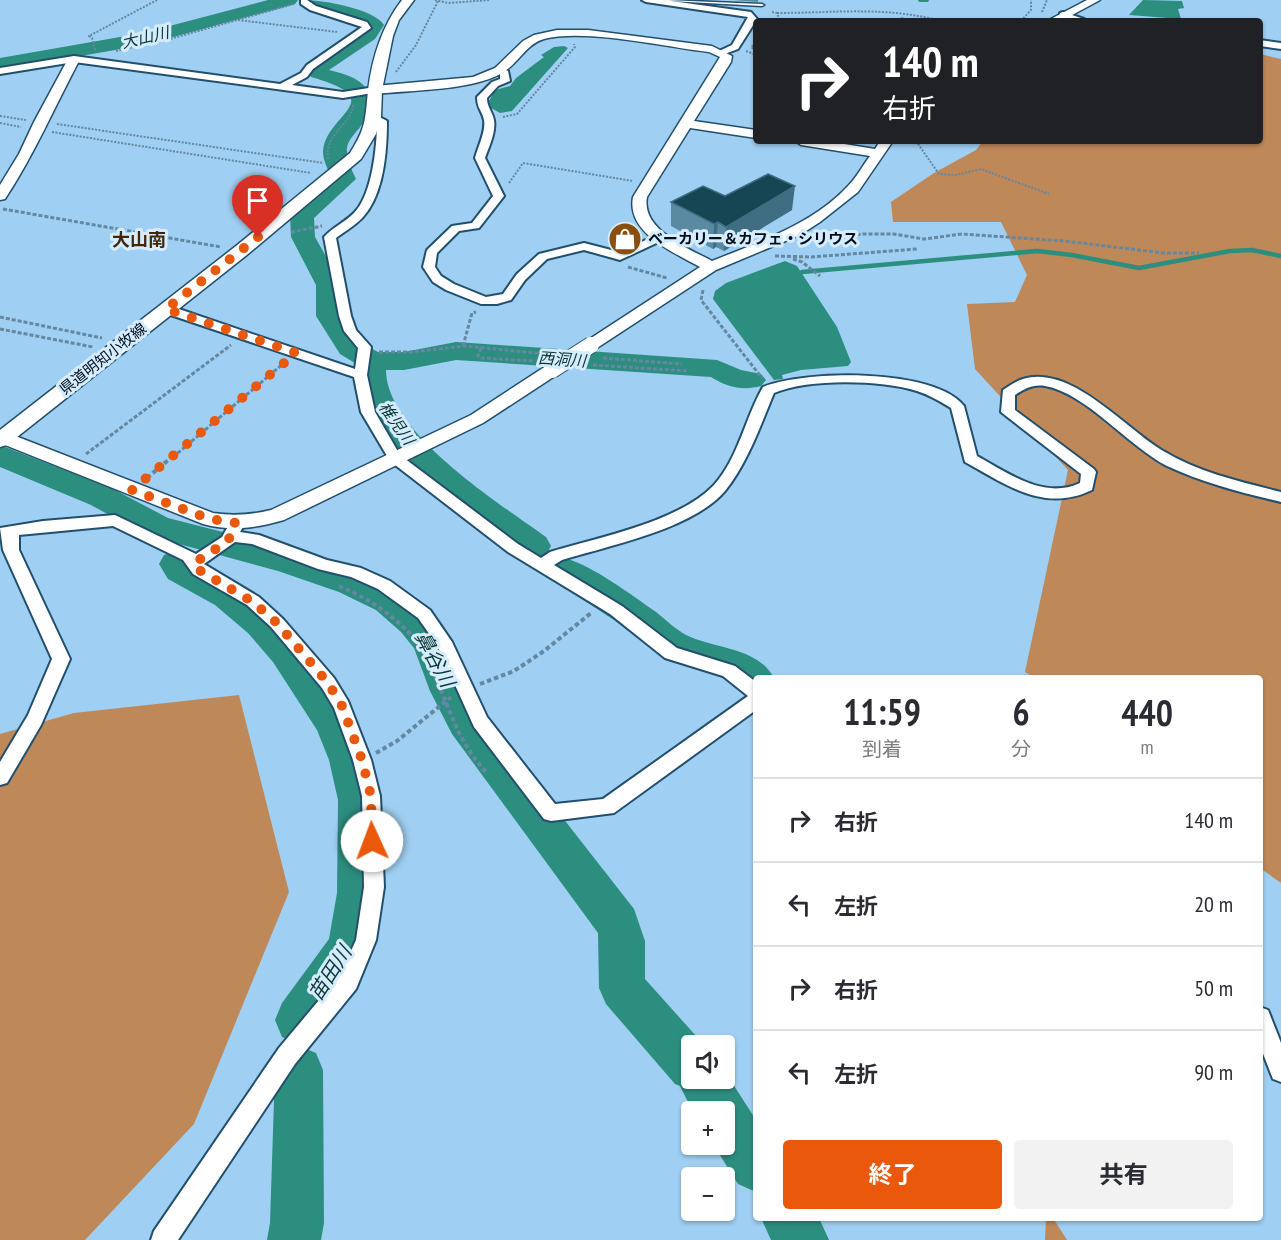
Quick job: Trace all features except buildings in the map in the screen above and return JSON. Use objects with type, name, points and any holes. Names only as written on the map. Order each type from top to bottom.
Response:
[{"type":"main road","name":"県道明知小牧線","points":[[1,438],[242,250],[323,175],[347,164],[361,149],[374,117],[372,91],[387,36],[393,20],[408,0]]},
{"type":"street","points":[[646,0],[751,15],[753,19],[735,47],[722,52]]},
{"type":"street","points":[[1058,18],[1095,0]]},
{"type":"street","points":[[281,87],[304,75],[310,67],[367,28],[364,24],[313,8],[304,2]]},
{"type":"street","points":[[1063,15],[1072,18]]},
{"type":"street","points":[[0,70],[74,59],[281,87],[353,94],[466,82],[498,70],[527,43],[538,37],[557,33],[588,33],[712,49],[722,52],[726,56],[725,62],[640,197],[638,211],[644,223],[661,237],[711,267]]},
{"type":"street","points":[[1263,43],[1281,46]]},
{"type":"street","points":[[0,196],[26,154],[38,125],[74,59]]},
{"type":"street","points":[[498,70],[506,73],[505,81],[495,84],[482,97],[482,107],[487,112],[490,126],[480,158],[499,196],[475,226],[456,228],[431,252],[429,267],[437,279],[450,287],[485,301],[507,297],[521,277],[543,256],[584,246],[620,256],[661,237]]},
{"type":"street","points":[[374,117],[382,121],[382,139],[371,194],[363,210],[354,220],[330,237],[345,316],[350,331],[364,347],[360,375],[368,412],[399,456],[465,513],[513,548],[601,601],[671,653],[729,671],[753,690]]},
{"type":"street","points":[[686,124],[753,134]]},
{"type":"street","points":[[842,144],[883,147]]},
{"type":"street","points":[[194,563],[212,552],[232,534],[277,515],[477,419],[554,362],[596,352],[686,282],[711,267],[782,237],[834,206],[853,189],[883,147]]},
{"type":"street","points":[[166,309],[360,375]]},
{"type":"street","points":[[542,565],[556,556],[660,525],[697,505],[719,488],[745,445],[771,388],[776,385],[816,379],[914,385],[937,393],[957,406],[970,459],[1032,490],[1058,496],[1076,494],[1087,486],[1089,472],[1008,412],[1008,393],[1021,383],[1042,382],[1058,385],[1091,403],[1158,455],[1187,470],[1229,484],[1281,497]]},
{"type":"street","points":[[1,438],[210,519],[232,534],[254,539],[324,565],[355,573],[384,585],[406,599],[424,614],[444,642],[480,722],[551,813],[607,807],[753,702]]},
{"type":"street","points":[[0,777],[19,750],[52,683],[61,659],[11,550],[6,532],[115,520],[189,556],[199,570],[253,602],[277,623],[328,683],[342,706],[362,760],[371,796],[374,887],[366,940],[348,982],[287,1056],[163,1240]]},
{"type":"street","points":[[1263,1026],[1281,1071]]},
{"type":"lane","points":[[666,3],[668,0],[762,5]]},
{"type":"path","points":[[93,44],[89,36],[157,0]]},
{"type":"path","points":[[412,87],[412,79],[392,77],[416,45],[436,1],[489,0]]},
{"type":"path","points":[[1024,18],[1031,9],[1031,0]]},
{"type":"path","points":[[108,52],[151,44],[304,2]]},
{"type":"path","points":[[772,12],[820,13],[868,9],[930,18]]},
{"type":"path","points":[[777,13],[779,18]]},
{"type":"path","points":[[235,20],[359,35]]},
{"type":"path","points":[[487,112],[500,117],[517,114],[575,47],[574,44],[569,43]]},
{"type":"path","points":[[0,123],[38,125],[330,164],[326,154],[329,141],[353,112],[353,94]]},
{"type":"path","points":[[0,116],[38,125],[323,175]]},
{"type":"path","points":[[918,144],[939,174],[956,175],[981,169],[1049,194]]},
{"type":"path","points":[[499,196],[524,163],[648,184]]},
{"type":"path","points":[[0,209],[242,250]]},
{"type":"path","points":[[297,231],[312,228]]},
{"type":"path","points":[[782,237],[797,242],[862,234],[894,234],[924,239],[962,234],[1064,241],[1172,254],[1191,251],[1200,253]]},
{"type":"path","points":[[759,248],[772,256],[791,258],[838,256],[892,248],[917,249]]},
{"type":"path","points":[[791,258],[802,262],[820,276]]},
{"type":"path","points":[[621,264],[637,271],[686,282]]},
{"type":"path","points":[[705,288],[701,294],[701,300],[771,388]]},
{"type":"path","points":[[463,346],[472,313],[479,311]]},
{"type":"path","points":[[0,317],[106,339],[101,343]]},
{"type":"path","points":[[0,329],[97,347]]},
{"type":"path","points":[[72,466],[243,335]]},
{"type":"path","points":[[364,347],[375,352],[411,352],[463,346],[554,362]]},
{"type":"path","points":[[478,356],[481,349]]},
{"type":"path","points":[[596,352],[682,364]]},
{"type":"path","points":[[132,490],[296,353]]},
{"type":"path","points":[[332,584],[343,587],[377,607],[414,640],[427,661],[460,738],[477,764],[486,772]]},
{"type":"path","points":[[466,689],[524,665],[598,607],[601,601]]},
{"type":"path","points":[[362,760],[397,741],[443,702]]},
{"type":"shaded area","points":[[1143,0],[1182,1],[1184,8],[1178,9],[1181,18],[1129,15]]},
{"type":"shaded area","points":[[554,47],[568,48],[512,111],[500,113],[491,108],[489,101],[495,90],[510,86],[516,78],[544,57],[541,55]]},
{"type":"shaded area","points":[[1263,55],[1281,59],[1281,883],[1263,870],[1263,675],[1030,675],[1025,672],[1068,470],[975,369],[967,304],[1015,302],[1027,275],[1001,222],[893,222],[891,202],[934,173],[976,150],[981,144],[1263,144]]},
{"type":"shaded area","points":[[785,261],[797,266],[837,327],[851,362],[848,366],[801,370],[782,375],[783,379],[774,380],[713,299],[715,291],[726,283]]},
{"type":"shaded area","points":[[239,695],[289,892],[194,1124],[85,1240],[0,1240],[0,734],[74,713]]},
{"type":"shaded area","points":[[1046,1221],[1055,1221],[1067,1240],[1045,1240]]},
{"type":"waterway","name":"大山川","points":[[0,64],[144,39],[289,0]]},
{"type":"waterway","name":"椎児川","points":[[314,0],[317,4],[375,25],[368,35],[317,69],[318,73],[351,84],[356,88],[361,101],[358,114],[340,135],[335,148],[336,160],[344,179],[302,216],[303,237],[329,285],[330,316],[350,348],[372,361]]},
{"type":"waterway","points":[[920,0],[927,0]]},
{"type":"waterway","points":[[797,277],[802,272],[1037,251],[1072,255],[1139,268],[1230,251],[1252,250],[1281,256]]},
{"type":"waterway","name":"西洞川","points":[[372,361],[404,361],[456,351],[717,369],[735,379],[751,380]]},
{"type":"waterway","name":"椎児川","points":[[372,361],[372,379],[380,403],[395,427],[415,450],[464,494],[534,546]]},
{"type":"waterway","name":"鼻谷川","points":[[0,455],[102,497],[158,527],[285,560],[351,583],[389,601],[414,622],[430,642],[449,691],[466,723],[618,924],[622,941],[622,988],[681,1055]]},
{"type":"waterway","name":"苗田川","points":[[176,564],[180,570],[227,596],[261,623],[286,652],[333,723],[349,760],[359,800],[359,893],[350,947],[299,1020]]},
{"type":"waterway","name":"椎児川","points":[[565,571],[627,610],[673,645],[727,662],[753,677]]},
{"type":"waterway","name":"苗田川","points":[[294,1240],[297,1223],[299,1070]]},
{"type":"waterway","name":"鼻谷川","points":[[708,1089],[715,1101]]},
{"type":"waterway","name":"鼻谷川","points":[[735,1133],[753,1161]]},
{"type":"waterway","name":"鼻谷川","points":[[790,1221],[802,1240]]},
{"type":"place","name":"ベーカリー＆カフェ・シリウス","points":[[625,239]]},
{"type":"district","name":"大山南","points":[[139,240]]},
{"type":"route","points":[[258,237],[166,309],[296,353],[132,490],[210,519],[236,523],[228,541],[194,563],[199,570],[253,602],[277,623],[328,683],[342,706],[362,760],[371,796],[372,841]]}]
